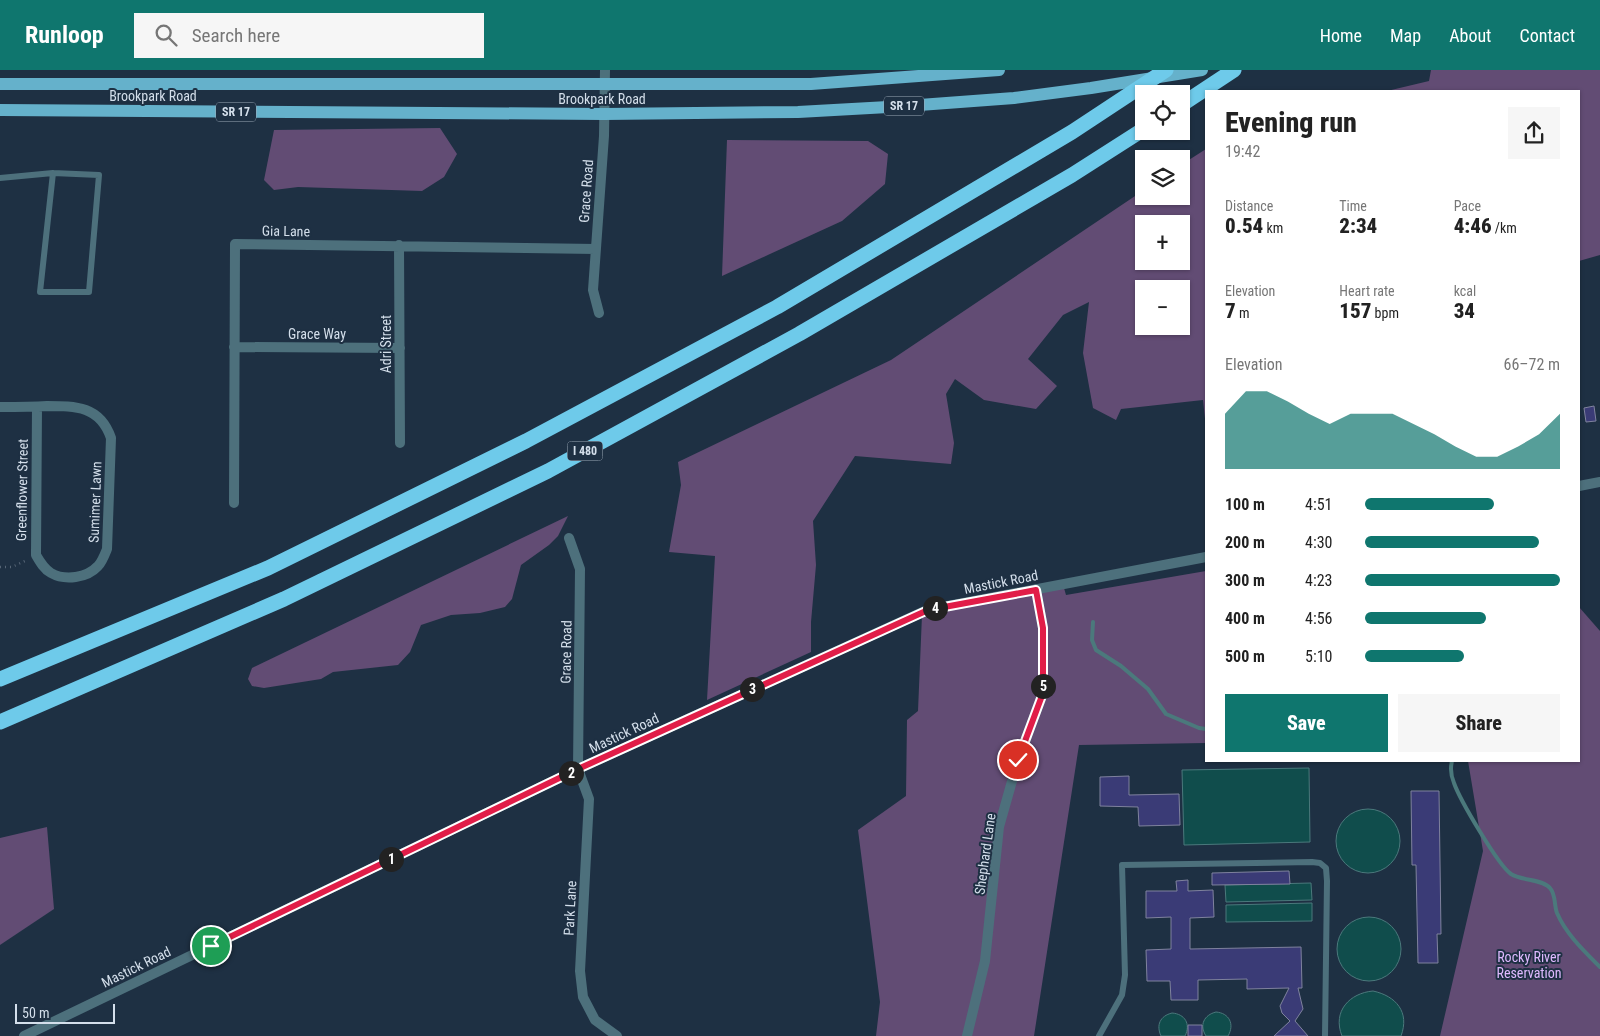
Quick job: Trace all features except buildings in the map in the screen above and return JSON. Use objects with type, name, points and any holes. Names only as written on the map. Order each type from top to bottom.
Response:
[{"type":"highway","name":"I 480","points":[[0,679],[268,568],[526,441],[777,307],[1072,132],[1166,70]]},
{"type":"highway","points":[[1190,99],[1234,70]]},
{"type":"highway","name":"I 480","points":[[0,722],[284,598],[548,471],[799,334],[1064,180],[1135,136]]},
{"type":"main road","name":"Brookpark Road","points":[[0,84],[811,84],[999,70]]},
{"type":"main road","name":"Brookpark Road","points":[[0,110],[604,114],[798,112],[1014,98],[1202,70]]},
{"type":"street","name":"Grace Road","points":[[599,314],[593,290],[605,70]]},
{"type":"street","name":"Gia Lane","points":[[234,503],[235,244],[596,249]]},
{"type":"street","name":"Adri Street","points":[[399,245],[400,443]]},
{"type":"street","name":"Grace Way","points":[[234,347],[400,348]]},
{"type":"street","name":"Sumimer Lawn","points":[[37,407],[74,406],[90,412],[101,419],[111,438],[107,549],[99,566],[90,573],[74,578]]},
{"type":"street","points":[[0,407],[37,407]]},
{"type":"street","name":"Greenflower Street","points":[[37,407],[36,555],[41,565],[51,573],[74,578]]},
{"type":"street","points":[[1580,486],[1600,482]]},
{"type":"street","name":"Grace Road","points":[[569,538],[580,569],[578,769]]},
{"type":"street","name":"Mastick Road","points":[[24,1036],[578,769],[928,610],[1205,557]]},
{"type":"street","name":"Shephard Lane","points":[[967,1036],[985,961],[999,827],[1018,760],[1043,693],[1043,628],[1036,590]]},
{"type":"street","name":"Park Lane","points":[[578,769],[589,799],[580,971],[583,998],[595,1020],[617,1036]]},
{"type":"lane","points":[[0,178],[53,173],[99,175],[89,292],[40,292],[53,173]]},
{"type":"lane","points":[[1100,1036],[1122,995],[1125,975],[1122,865],[1312,862],[1326,868],[1327,881],[1325,1036]]},
{"type":"path","points":[[0,567],[12,567],[36,555]]},
{"type":"green space","points":[[1431,70],[1600,70],[1600,255],[1580,261],[1580,90],[1391,90],[1429,81]]},
{"type":"green space","points":[[440,128],[457,154],[444,177],[422,191],[298,187],[274,190],[264,180],[274,130]]},
{"type":"green space","points":[[727,140],[868,141],[888,154],[885,184],[842,221],[722,276]]},
{"type":"green space","points":[[1205,150],[1205,419],[1203,400],[1121,409],[1116,420],[1093,408],[1083,353],[1089,302],[1063,315],[1028,359],[1057,386],[1036,409],[984,400],[955,379],[946,394],[954,443],[951,464],[855,456],[813,521],[816,565],[811,622],[811,652],[707,700],[715,556],[669,552],[681,485],[678,462],[891,360],[1135,196],[1135,205],[1190,205],[1190,159]]},
{"type":"green space","points":[[568,516],[558,536],[549,545],[521,565],[512,599],[505,607],[480,613],[451,615],[421,625],[410,652],[398,665],[333,672],[321,679],[264,688],[252,686],[248,679],[252,668]]},
{"type":"green space","points":[[1205,571],[1205,743],[1079,745],[1034,1036],[876,1036],[880,1002],[858,830],[906,796],[907,720],[918,711],[922,615],[1064,588],[1066,595]]},
{"type":"green space","name":"Rocky River Reservation","points":[[1580,608],[1600,631],[1600,1036],[1440,1036],[1483,851],[1468,762],[1580,762]]},
{"type":"green space","points":[[47,827],[54,909],[0,945],[0,838]]},
{"type":"shaded area","points":[[1309,768],[1310,842],[1184,845],[1182,770]]},
{"type":"shaded area","points":[[1368,809],[1380,811],[1391,818],[1398,829],[1400,841],[1398,853],[1391,864],[1380,871],[1368,873],[1356,871],[1345,864],[1338,853],[1336,841],[1338,829],[1345,818],[1356,811]]},
{"type":"shaded area","points":[[1311,883],[1312,900],[1226,902],[1225,885]]},
{"type":"shaded area","points":[[1312,903],[1312,921],[1226,922],[1226,905]]},
{"type":"shaded area","points":[[1369,917],[1381,919],[1392,926],[1399,937],[1401,949],[1399,961],[1392,972],[1381,979],[1369,981],[1357,979],[1346,972],[1339,961],[1337,949],[1339,937],[1346,926],[1357,919]]},
{"type":"shaded area","points":[[1373,991],[1388,997],[1399,1006],[1404,1020],[1401,1036],[1342,1036],[1339,1019],[1345,1005],[1357,995]]},
{"type":"shaded area","points":[[1216,1012],[1224,1014],[1230,1020],[1231,1027],[1228,1036],[1206,1036],[1204,1032],[1204,1021],[1208,1015]]},
{"type":"shaded area","points":[[1172,1013],[1180,1015],[1186,1020],[1187,1032],[1185,1036],[1161,1036],[1160,1021]]},
{"type":"waterway","points":[[1093,622],[1092,640],[1096,650],[1121,666],[1148,689],[1166,714],[1205,729]]},
{"type":"waterway","points":[[1452,762],[1453,780],[1458,791],[1471,817],[1497,858],[1511,874],[1542,883],[1550,888],[1557,913],[1565,928],[1600,967]]},
{"type":"route","points":[[211,946],[578,769],[928,610],[1036,590],[1043,628],[1043,693],[1018,760]]}]
